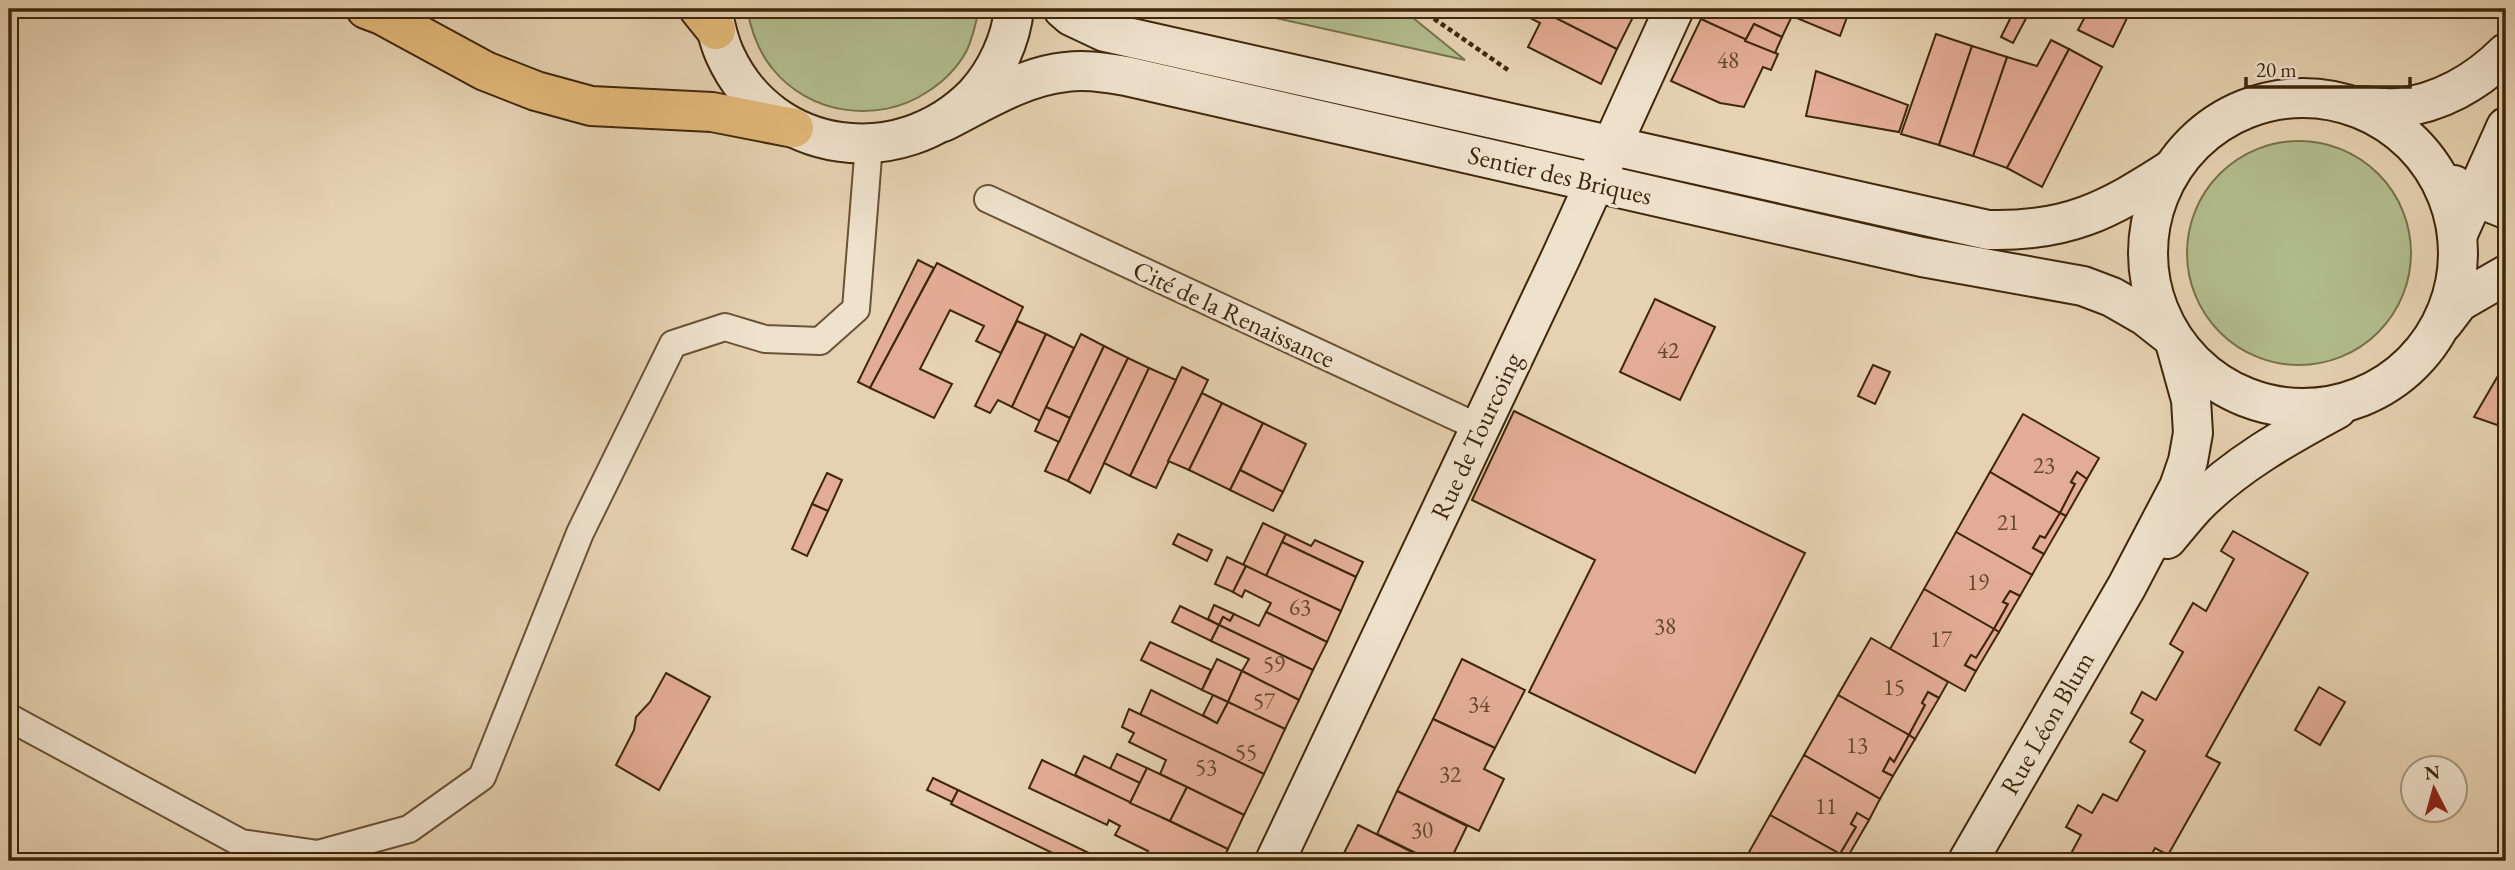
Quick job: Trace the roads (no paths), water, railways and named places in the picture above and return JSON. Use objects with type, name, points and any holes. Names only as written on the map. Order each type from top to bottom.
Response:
[{"type":"highway","points":[[366,9],[485,71],[536,91],[591,106],[712,112],[794,128]]},
{"type":"main road","points":[[709,16],[724,55],[737,78],[753,98],[773,115],[794,128],[819,138],[869,144],[895,141],[920,133],[943,122],[964,106],[982,88],[996,66],[1006,43],[1014,9]]},
{"type":"main road","name":"Sentier des Briques","points":[[1063,9],[1071,16],[1105,32],[1988,230],[2021,231],[2053,227],[2081,219],[2122,201],[2172,169]]},
{"type":"main road","name":"Rue de Tourcoing","points":[[1275,861],[1595,183],[1674,9]]},
{"type":"main road","points":[[2350,105],[2395,108],[2428,101],[2472,82],[2506,53]]},
{"type":"main road","name":"Sentier des Briques","points":[[943,122],[1032,80],[1064,72],[1092,71],[1126,76],[1922,257],[2083,286],[2112,297],[2145,316],[2173,338]]},
{"type":"main road","points":[[2490,203],[2461,191],[2395,128],[2373,114],[2325,99],[2300,98],[2250,107],[2206,132],[2187,149],[2172,169],[2156,204],[2148,241],[2152,291],[2173,338],[2188,357],[2207,374],[2253,399],[2304,407],[2354,399],[2378,388],[2399,374],[2418,356],[2459,302],[2506,275]]},
{"type":"main road","points":[[2457,236],[2490,203],[2506,127]]},
{"type":"main road","points":[[2431,165],[2444,187],[2453,211],[2458,263],[2446,313],[2434,336]]},
{"type":"main road","name":"Rue Léon Blum","points":[[1968,861],[2127,586],[2179,487],[2188,461],[2193,433],[2191,400],[2173,338]]},
{"type":"main road","name":"Rue Léon Blum","points":[[2127,586],[2196,506],[2228,478],[2271,446],[2354,399]]},
{"type":"lane","points":[[10,718],[241,843],[318,854],[409,829],[482,777],[580,533],[673,344],[725,327],[765,339],[820,341],[856,309],[869,144]]},
{"type":"lane","name":"Cité de la Renaissance","points":[[988,200],[1480,428]]}]
